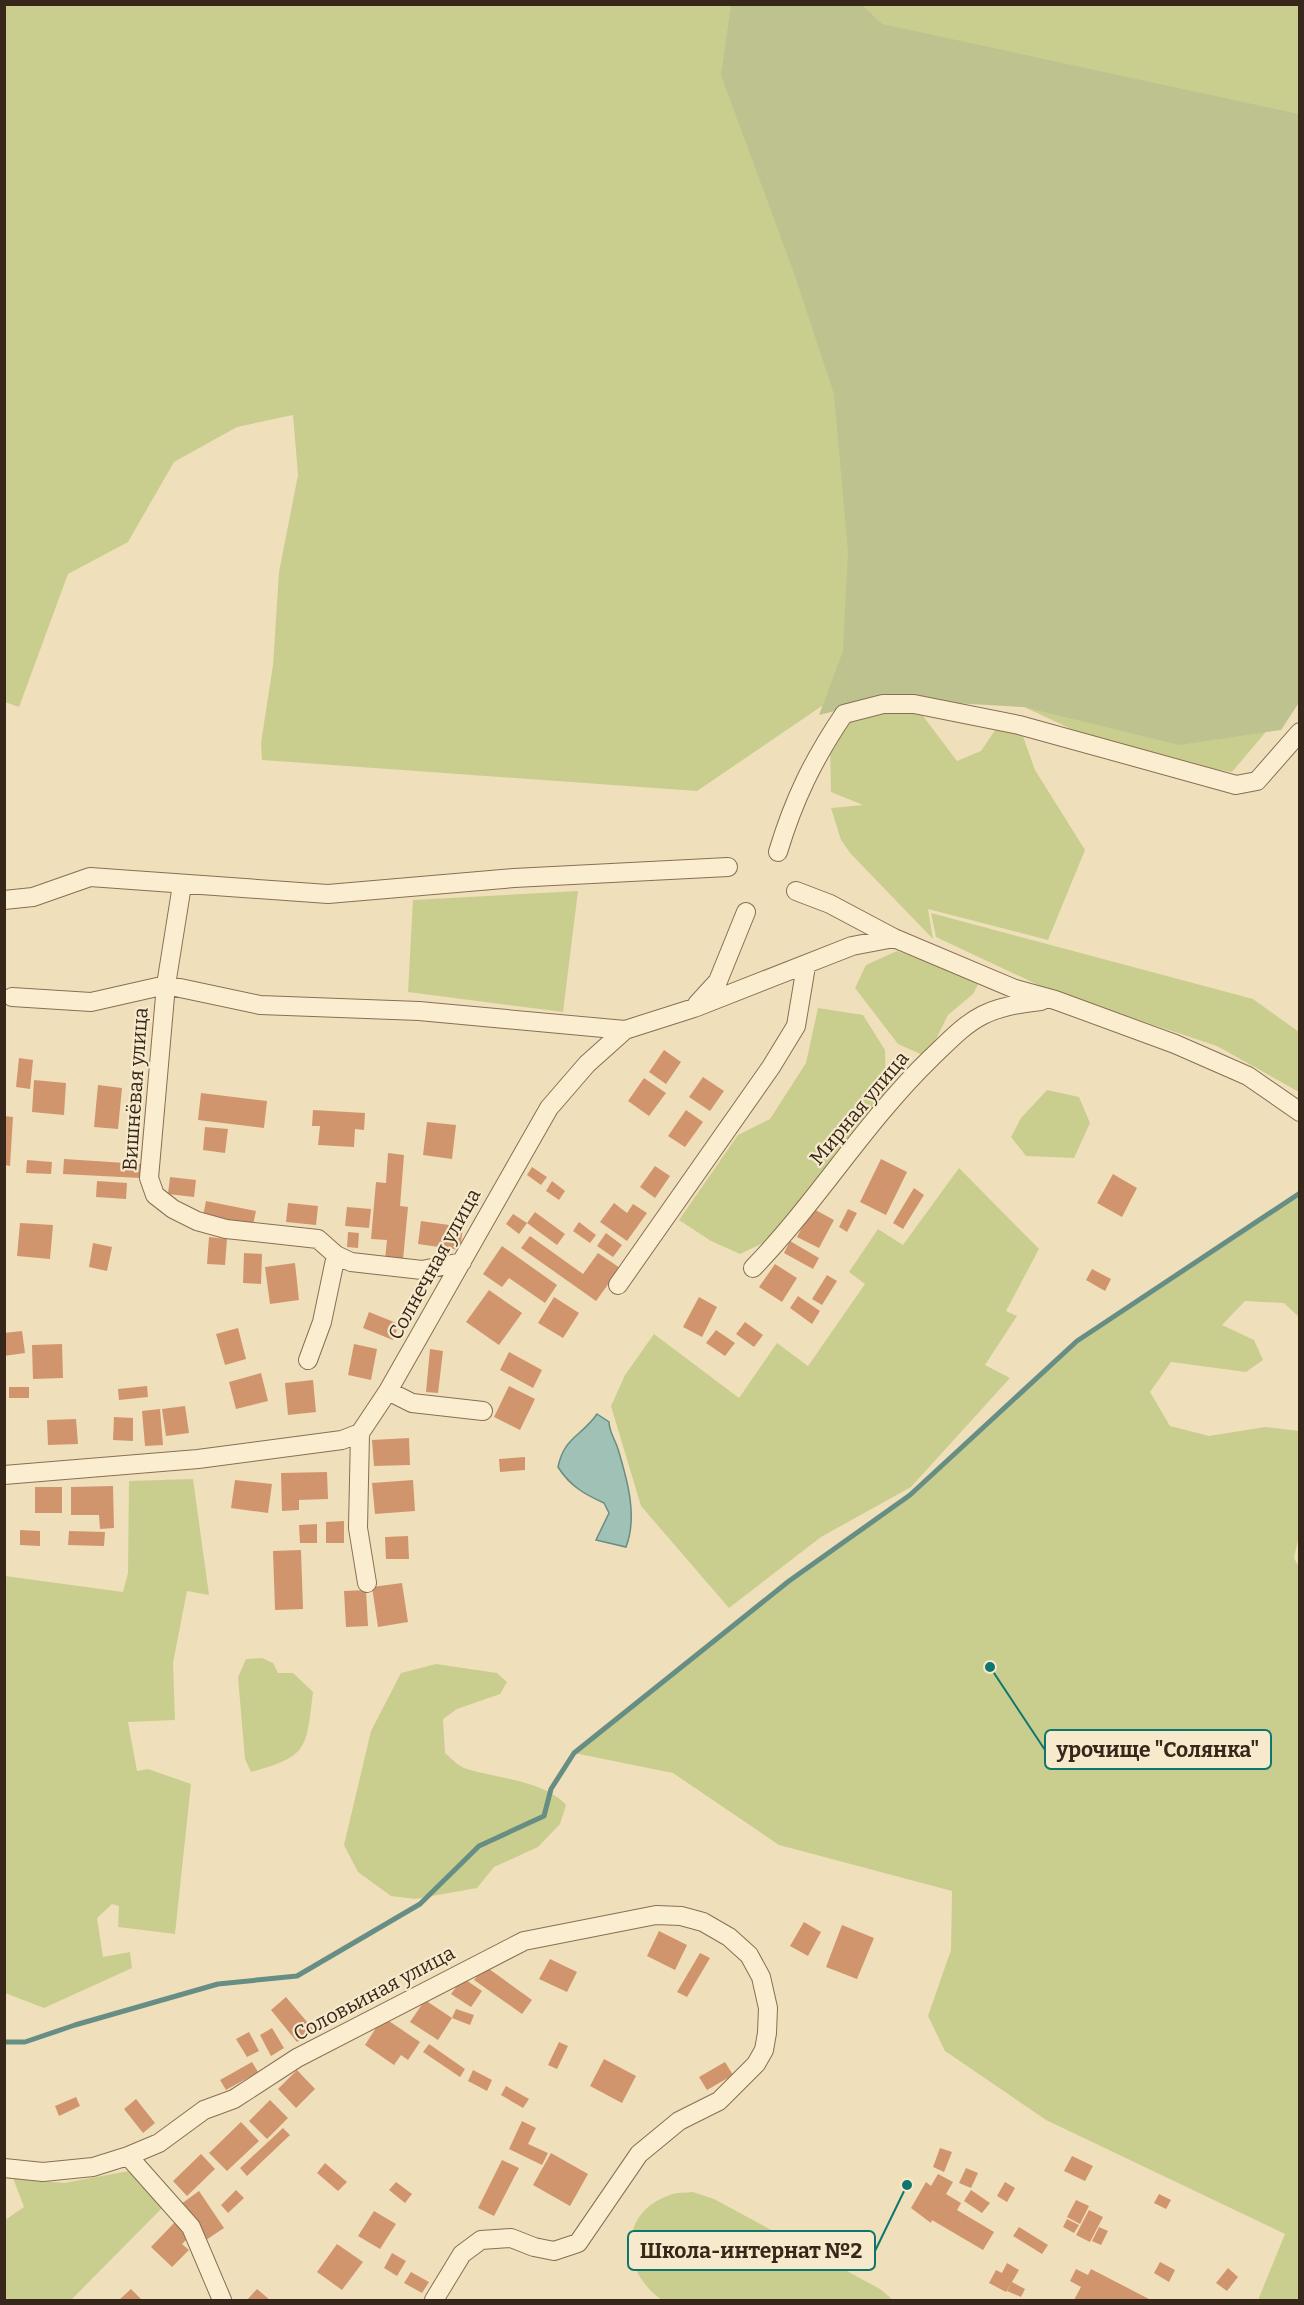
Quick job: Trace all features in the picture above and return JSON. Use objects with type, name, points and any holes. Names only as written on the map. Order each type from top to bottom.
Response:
[{"type":"street","points":[[778,852],[791,807],[823,746],[844,714],[883,704],[914,704],[1019,724],[1236,784],[1257,781],[1299,732]]},
{"type":"street","points":[[4,900],[33,897],[90,877],[328,894],[514,878],[728,867]]},
{"type":"street","name":"Вишнёвая улица","points":[[182,885],[166,985],[149,1178],[155,1195],[172,1209],[197,1221],[226,1229],[318,1239],[336,1255],[351,1262],[422,1270],[462,1262]]},
{"type":"street","points":[[796,891],[830,904],[894,938],[1015,989],[1055,1000],[1175,1044],[1248,1076],[1299,1112]]},
{"type":"street","points":[[694,1008],[718,981],[746,912]]},
{"type":"street","name":"Солнечная улица","points":[[360,1433],[388,1391],[549,1108],[587,1064],[625,1030],[694,1008],[806,966],[852,946],[894,938]]},
{"type":"street","points":[[618,1285],[765,1076],[796,1026],[806,966]]},
{"type":"street","name":"Вишнёвая улица","points":[[12,997],[91,1002],[166,985],[260,1005],[419,1011],[625,1030]]},
{"type":"street","name":"Мирная улица","points":[[753,1268],[781,1240],[888,1104],[958,1031],[983,1015],[1019,1003],[1055,1000]]},
{"type":"street","points":[[308,1360],[322,1322],[336,1255]]},
{"type":"street","points":[[388,1391],[412,1403],[483,1411]]},
{"type":"street","points":[[4,1475],[198,1459],[342,1440],[360,1433],[358,1528],[367,1583]]},
{"type":"street","name":"Соловьиная улица","points":[[4,2168],[44,2172],[93,2167],[159,2143],[204,2110],[234,2100],[297,2058],[524,1941],[656,1915],[681,1916],[703,1922],[729,1937],[749,1955],[761,1977],[768,2008],[764,2050],[756,2064],[718,2102],[679,2121],[639,2154],[579,2242],[568,2248],[554,2251],[534,2247],[511,2238],[481,2240],[462,2254],[434,2301]]},
{"type":"street","points":[[128,2156],[191,2227],[222,2301]]},
{"type":"green space","points":[[5,5],[1299,5],[1298,694],[1232,772],[1125,754],[1024,707],[844,691],[697,791],[262,760],[261,743],[273,665],[279,572],[298,475],[293,415],[237,427],[174,462],[128,542],[68,574],[19,707],[5,702]]},
{"type":"green space","points":[[731,5],[862,5],[882,24],[1299,114],[1300,701],[1281,730],[1179,745],[1024,707],[883,699],[819,715],[843,651],[848,552],[834,394],[794,273],[721,75]]},
{"type":"green space","points":[[883,704],[914,704],[957,761],[981,751],[1000,723],[1019,725],[1035,770],[1085,850],[1048,940],[928,909],[933,939],[851,854],[841,840],[831,808],[863,805],[831,792],[830,745],[838,726]]},
{"type":"green space","points":[[578,891],[563,1012],[408,992],[413,900]]},
{"type":"green space","points":[[931,913],[1253,999],[1299,1032],[1299,1092],[1217,1046],[1051,991],[936,937]]},
{"type":"green space","points":[[897,951],[980,981],[973,994],[948,1015],[927,1057],[898,1044],[855,988],[866,965]]},
{"type":"green space","points":[[818,1008],[863,1015],[885,1050],[886,1092],[805,1192],[771,1239],[740,1254],[711,1241],[679,1220],[738,1135],[770,1119],[806,1063]]},
{"type":"green space","points":[[1047,1090],[1079,1097],[1090,1123],[1074,1158],[1026,1156],[1011,1137],[1021,1118]]},
{"type":"green space","points":[[959,1168],[1039,1249],[1006,1311],[1017,1316],[985,1365],[1010,1378],[911,1487],[821,1537],[729,1608],[641,1506],[611,1406],[625,1375],[654,1334],[739,1398],[777,1343],[808,1366],[865,1284],[849,1272],[878,1229],[903,1245]]},
{"type":"green space","points":[[1299,1193],[1299,1317],[1284,1303],[1245,1301],[1222,1325],[1254,1340],[1263,1360],[1246,1372],[1171,1362],[1150,1392],[1170,1426],[1209,1436],[1265,1427],[1299,1431],[1300,1531],[1294,1558],[1300,1569],[1300,2300],[1258,2300],[1285,2234],[1046,2120],[945,2051],[928,2016],[951,1950],[952,1891],[779,1845],[673,1773],[574,1753],[789,1581],[910,1495],[1077,1341]]},
{"type":"green space","points":[[193,1479],[209,1595],[187,1591],[173,1663],[175,1720],[128,1722],[137,1771],[148,1769],[191,1784],[175,1934],[118,1927],[119,1906],[112,1904],[97,1918],[103,1957],[130,1952],[132,1968],[44,2008],[5,1993],[5,1576],[123,1592],[128,1573],[129,1481]]},
{"type":"green space","points":[[262,1658],[273,1663],[278,1673],[293,1673],[313,1692],[309,1726],[301,1747],[284,1761],[251,1772],[245,1759],[238,1677],[246,1659]]},
{"type":"green space","points":[[436,1664],[497,1673],[507,1682],[500,1694],[457,1709],[443,1719],[445,1753],[464,1768],[533,1785],[557,1797],[566,1805],[560,1824],[538,1847],[494,1867],[477,1888],[415,1899],[391,1896],[358,1872],[344,1845],[371,1731],[401,1673]]},
{"type":"green space","points":[[129,2171],[163,2207],[71,2300],[5,2300],[5,2220],[24,2207],[13,2178],[64,2183]]},
{"type":"green space","points":[[693,2192],[714,2199],[880,2289],[893,2300],[662,2300],[648,2288],[638,2274],[631,2244],[633,2229],[641,2215],[653,2204],[672,2194]]},
{"type":"water","points":[[597,1414],[609,1422],[628,1485],[631,1523],[626,1547],[596,1540],[609,1513],[604,1503],[578,1489],[558,1467],[569,1443]]},
{"type":"building","points":[[664,1050],[681,1062],[666,1084],[649,1072]]},
{"type":"building","points":[[19,1058],[33,1060],[30,1089],[16,1087]]},
{"type":"building","points":[[703,1077],[724,1091],[710,1111],[689,1097]]},
{"type":"building","points":[[644,1078],[666,1093],[649,1116],[628,1101]]},
{"type":"building","points":[[34,1080],[66,1083],[64,1115],[32,1112]]},
{"type":"building","points":[[98,1085],[122,1088],[118,1129],[94,1127]]},
{"type":"building","points":[[201,1093],[267,1101],[264,1128],[198,1120]]},
{"type":"building","points":[[313,1110],[365,1113],[364,1130],[355,1129],[354,1147],[318,1145],[320,1126],[312,1126]]},
{"type":"building","points":[[686,1110],[703,1122],[685,1147],[668,1136]]},
{"type":"building","points":[[4,1116],[13,1117],[10,1166],[4,1165]]},
{"type":"building","points":[[427,1122],[456,1125],[452,1159],[423,1155]]},
{"type":"building","points":[[205,1127],[228,1129],[225,1153],[203,1150]]},
{"type":"building","points":[[388,1153],[404,1155],[400,1206],[408,1207],[403,1260],[385,1259],[387,1240],[371,1239],[376,1182],[386,1183]]},
{"type":"building","points":[[64,1159],[141,1164],[140,1178],[63,1174]]},
{"type":"building","points":[[881,1159],[907,1172],[886,1215],[860,1202]]},
{"type":"building","points":[[27,1160],[52,1162],[51,1174],[26,1173]]},
{"type":"building","points":[[655,1166],[670,1176],[655,1198],[640,1187]]},
{"type":"building","points":[[532,1167],[547,1177],[541,1185],[527,1175]]},
{"type":"building","points":[[1113,1174],[1137,1188],[1122,1217],[1097,1203]]},
{"type":"building","points":[[170,1177],[196,1180],[194,1197],[168,1194]]},
{"type":"building","points":[[97,1181],[127,1183],[126,1199],[96,1197]]},
{"type":"building","points":[[552,1181],[565,1191],[559,1200],[546,1191]]},
{"type":"building","points":[[914,1188],[924,1195],[903,1229],[893,1223]]},
{"type":"building","points":[[206,1201],[256,1211],[253,1225],[203,1216]]},
{"type":"building","points":[[288,1203],[318,1206],[316,1225],[286,1222]]},
{"type":"building","points":[[614,1203],[627,1213],[633,1204],[647,1213],[627,1241],[600,1222]]},
{"type":"building","points":[[347,1207],[371,1209],[369,1228],[345,1226]]},
{"type":"building","points":[[812,1208],[834,1220],[819,1248],[797,1237]]},
{"type":"building","points":[[848,1209],[857,1213],[847,1232],[839,1227]]},
{"type":"building","points":[[535,1212],[565,1234],[557,1245],[527,1223]]},
{"type":"building","points":[[513,1214],[527,1223],[519,1234],[506,1224]]},
{"type":"building","points":[[421,1221],[463,1227],[460,1250],[418,1244]]},
{"type":"building","points":[[579,1222],[596,1235],[590,1243],[573,1231]]},
{"type":"building","points":[[20,1223],[53,1225],[50,1259],[17,1256]]},
{"type":"building","points":[[348,1232],[359,1233],[358,1248],[347,1247]]},
{"type":"building","points":[[606,1233],[622,1245],[613,1257],[597,1246]]},
{"type":"building","points":[[530,1236],[583,1274],[598,1253],[620,1268],[596,1301],[521,1248]]},
{"type":"building","points":[[209,1237],[227,1239],[225,1265],[207,1264]]},
{"type":"building","points":[[790,1241],[819,1258],[813,1269],[784,1253]]},
{"type":"building","points":[[93,1243],[112,1247],[107,1271],[89,1267]]},
{"type":"building","points":[[502,1246],[557,1285],[545,1303],[509,1278],[502,1287],[483,1274]]},
{"type":"building","points":[[244,1253],[262,1254],[261,1284],[243,1283]]},
{"type":"building","points":[[295,1263],[299,1300],[270,1304],[265,1267]]},
{"type":"building","points":[[775,1264],[797,1278],[782,1302],[759,1287]]},
{"type":"building","points":[[1092,1269],[1111,1279],[1105,1291],[1086,1280]]},
{"type":"building","points":[[827,1275],[837,1281],[822,1305],[812,1299]]},
{"type":"building","points":[[489,1290],[522,1313],[499,1345],[466,1322]]},
{"type":"building","points":[[798,1296],[820,1311],[812,1324],[790,1308]]},
{"type":"building","points":[[554,1297],[579,1313],[563,1338],[538,1323]]},
{"type":"building","points":[[699,1297],[717,1307],[702,1337],[683,1327]]},
{"type":"building","points":[[369,1312],[399,1324],[393,1340],[363,1328]]},
{"type":"building","points":[[745,1322],[763,1335],[754,1347],[736,1334]]},
{"type":"building","points":[[238,1328],[246,1359],[225,1365],[216,1334]]},
{"type":"building","points":[[716,1330],[735,1343],[725,1356],[706,1343]]},
{"type":"building","points":[[22,1331],[25,1353],[4,1356],[4,1333]]},
{"type":"building","points":[[62,1344],[63,1378],[33,1379],[32,1345]]},
{"type":"building","points":[[354,1344],[377,1349],[371,1380],[348,1375]]},
{"type":"building","points":[[430,1349],[443,1351],[438,1393],[426,1392]]},
{"type":"building","points":[[509,1352],[542,1370],[533,1388],[500,1370]]},
{"type":"building","points":[[261,1373],[268,1401],[236,1409],[229,1382]]},
{"type":"building","points":[[313,1380],[316,1412],[288,1415],[285,1383]]},
{"type":"building","points":[[147,1386],[148,1397],[119,1400],[118,1389]]},
{"type":"building","points":[[509,1386],[535,1399],[520,1430],[494,1417]]},
{"type":"building","points":[[9,1387],[29,1387],[29,1398],[9,1398]]},
{"type":"building","points":[[185,1406],[189,1433],[166,1436],[162,1409]]},
{"type":"building","points":[[160,1409],[163,1445],[145,1446],[142,1411]]},
{"type":"building","points":[[114,1417],[133,1418],[133,1441],[113,1440]]},
{"type":"building","points":[[76,1419],[78,1444],[48,1445],[47,1420]]},
{"type":"building","points":[[409,1438],[410,1465],[374,1466],[372,1440]]},
{"type":"building","points":[[525,1457],[525,1470],[500,1472],[499,1459]]},
{"type":"building","points":[[327,1472],[328,1499],[299,1500],[299,1510],[282,1511],[281,1473]]},
{"type":"building","points":[[235,1480],[272,1484],[268,1513],[231,1508]]},
{"type":"building","points":[[413,1480],[415,1511],[375,1514],[372,1483]]},
{"type":"building","points":[[113,1486],[114,1528],[100,1529],[99,1515],[71,1515],[71,1487]]},
{"type":"building","points":[[35,1487],[62,1487],[62,1513],[35,1513]]},
{"type":"building","points":[[344,1521],[344,1543],[326,1543],[326,1522]]},
{"type":"building","points":[[317,1524],[317,1543],[300,1543],[299,1525]]},
{"type":"building","points":[[20,1530],[40,1531],[40,1546],[20,1545]]},
{"type":"building","points":[[69,1531],[105,1532],[104,1546],[68,1545]]},
{"type":"building","points":[[408,1536],[409,1559],[386,1559],[385,1537]]},
{"type":"building","points":[[301,1550],[303,1609],[275,1610],[273,1551]]},
{"type":"building","points":[[402,1583],[408,1622],[378,1627],[372,1587]]},
{"type":"building","points":[[366,1590],[368,1626],[346,1627],[344,1591]]},
{"type":"building","points":[[804,1922],[821,1932],[808,1956],[790,1946]]},
{"type":"building","points":[[842,1925],[874,1938],[857,1979],[826,1967]]},
{"type":"building","points":[[659,1931],[687,1945],[675,1970],[647,1956]]},
{"type":"building","points":[[700,1953],[710,1958],[687,1997],[677,1992]]},
{"type":"building","points":[[550,1959],[577,1972],[567,1992],[539,1979]]},
{"type":"building","points":[[485,1966],[532,2000],[522,2014],[474,1980]]},
{"type":"building","points":[[463,1978],[482,1991],[471,2007],[451,1994]]},
{"type":"building","points":[[286,1997],[313,2029],[297,2042],[271,2010]]},
{"type":"building","points":[[425,2000],[452,2018],[438,2040],[410,2022]]},
{"type":"building","points":[[456,2009],[474,2015],[470,2025],[452,2018]]},
{"type":"building","points":[[383,2017],[420,2042],[408,2060],[401,2055],[394,2065],[365,2045]]},
{"type":"building","points":[[272,2028],[284,2048],[271,2056],[260,2035]]},
{"type":"building","points":[[249,2032],[259,2051],[247,2057],[236,2039]]},
{"type":"building","points":[[559,2042],[568,2046],[557,2069],[548,2065]]},
{"type":"building","points":[[429,2044],[465,2069],[460,2077],[423,2052]]},
{"type":"building","points":[[604,2059],[636,2076],[622,2103],[590,2086]]},
{"type":"building","points":[[252,2062],[258,2072],[226,2090],[220,2080]]},
{"type":"building","points":[[725,2062],[733,2075],[707,2090],[699,2077]]},
{"type":"building","points":[[297,2070],[315,2089],[296,2108],[278,2089]]},
{"type":"building","points":[[473,2070],[492,2080],[487,2091],[468,2081]]},
{"type":"building","points":[[506,2086],[529,2099],[523,2108],[501,2095]]},
{"type":"building","points":[[76,2097],[80,2106],[59,2116],[55,2106]]},
{"type":"building","points":[[136,2099],[155,2123],[143,2133],[124,2109]]},
{"type":"building","points":[[270,2100],[288,2118],[267,2139],[249,2121]]},
{"type":"building","points":[[522,2121],[536,2128],[528,2144],[548,2153],[542,2165],[509,2149]]},
{"type":"building","points":[[241,2122],[259,2141],[227,2171],[209,2153]]},
{"type":"building","points":[[283,2128],[290,2135],[247,2176],[240,2168]]},
{"type":"building","points":[[940,2148],[952,2152],[944,2172],[933,2167]]},
{"type":"building","points":[[551,2153],[588,2174],[570,2206],[533,2185]]},
{"type":"building","points":[[201,2154],[215,2169],[187,2196],[173,2181]]},
{"type":"building","points":[[1072,2156],[1093,2166],[1085,2181],[1064,2171]]},
{"type":"building","points":[[502,2160],[519,2168],[494,2216],[478,2208]]},
{"type":"building","points":[[325,2163],[347,2182],[338,2191],[317,2173]]},
{"type":"building","points":[[966,2168],[978,2173],[971,2188],[959,2183]]},
{"type":"building","points":[[938,2174],[953,2182],[946,2194],[961,2203],[957,2210],[994,2232],[983,2250],[932,2220],[931,2223],[911,2208],[926,2182],[931,2186]]},
{"type":"building","points":[[396,2182],[412,2194],[405,2203],[389,2190]]},
{"type":"building","points":[[1005,2182],[1015,2188],[1007,2202],[997,2196]]},
{"type":"building","points":[[236,2190],[244,2198],[228,2213],[221,2205]]},
{"type":"building","points":[[971,2190],[990,2203],[982,2213],[964,2201]]},
{"type":"building","points":[[199,2191],[224,2228],[206,2240],[181,2204]]},
{"type":"building","points":[[1159,2194],[1171,2200],[1166,2209],[1154,2203]]},
{"type":"building","points":[[1076,2200],[1089,2206],[1080,2224],[1067,2217]]},
{"type":"building","points":[[1089,2210],[1103,2217],[1090,2242],[1076,2235]]},
{"type":"building","points":[[374,2211],[396,2224],[380,2249],[358,2236]]},
{"type":"building","points":[[1067,2219],[1079,2225],[1074,2233],[1063,2227]]},
{"type":"building","points":[[175,2222],[189,2237],[182,2244],[189,2250],[172,2267],[151,2247]]},
{"type":"building","points":[[1019,2227],[1048,2245],[1042,2254],[1013,2236]]},
{"type":"building","points":[[1099,2227],[1108,2231],[1101,2245],[1092,2241]]},
{"type":"building","points":[[337,2244],[363,2262],[342,2290],[317,2272]]},
{"type":"building","points":[[392,2253],[406,2261],[397,2276],[384,2268]]},
{"type":"building","points":[[1160,2262],[1175,2270],[1169,2282],[1154,2273]]},
{"type":"building","points":[[1007,2263],[1019,2270],[1006,2292],[989,2283],[996,2270],[1002,2273]]},
{"type":"building","points":[[1228,2268],[1238,2277],[1227,2291],[1216,2283]]},
{"type":"building","points":[[1076,2269],[1088,2275],[1091,2269],[1151,2300],[1074,2300],[1081,2287],[1070,2281]]},
{"type":"building","points":[[411,2272],[429,2282],[422,2293],[404,2283]]},
{"type":"building","points":[[1012,2282],[1025,2289],[1021,2297],[1007,2291]]},
{"type":"building","points":[[131,2289],[142,2300],[119,2300]]},
{"type":"building","points":[[257,2289],[270,2300],[247,2300]]},
{"type":"waterway","points":[[4,2042],[25,2042],[75,2025],[218,1984],[297,1976],[420,1904],[479,1846],[544,1816],[551,1789],[574,1753],[789,1581],[910,1495],[1077,1341],[1300,1193]]},
{"type":"place","name":"урочище \"Солянка\"","points":[[990,1667]]},
{"type":"place","name":"Школа-интернат №2","points":[[907,2185]]}]
